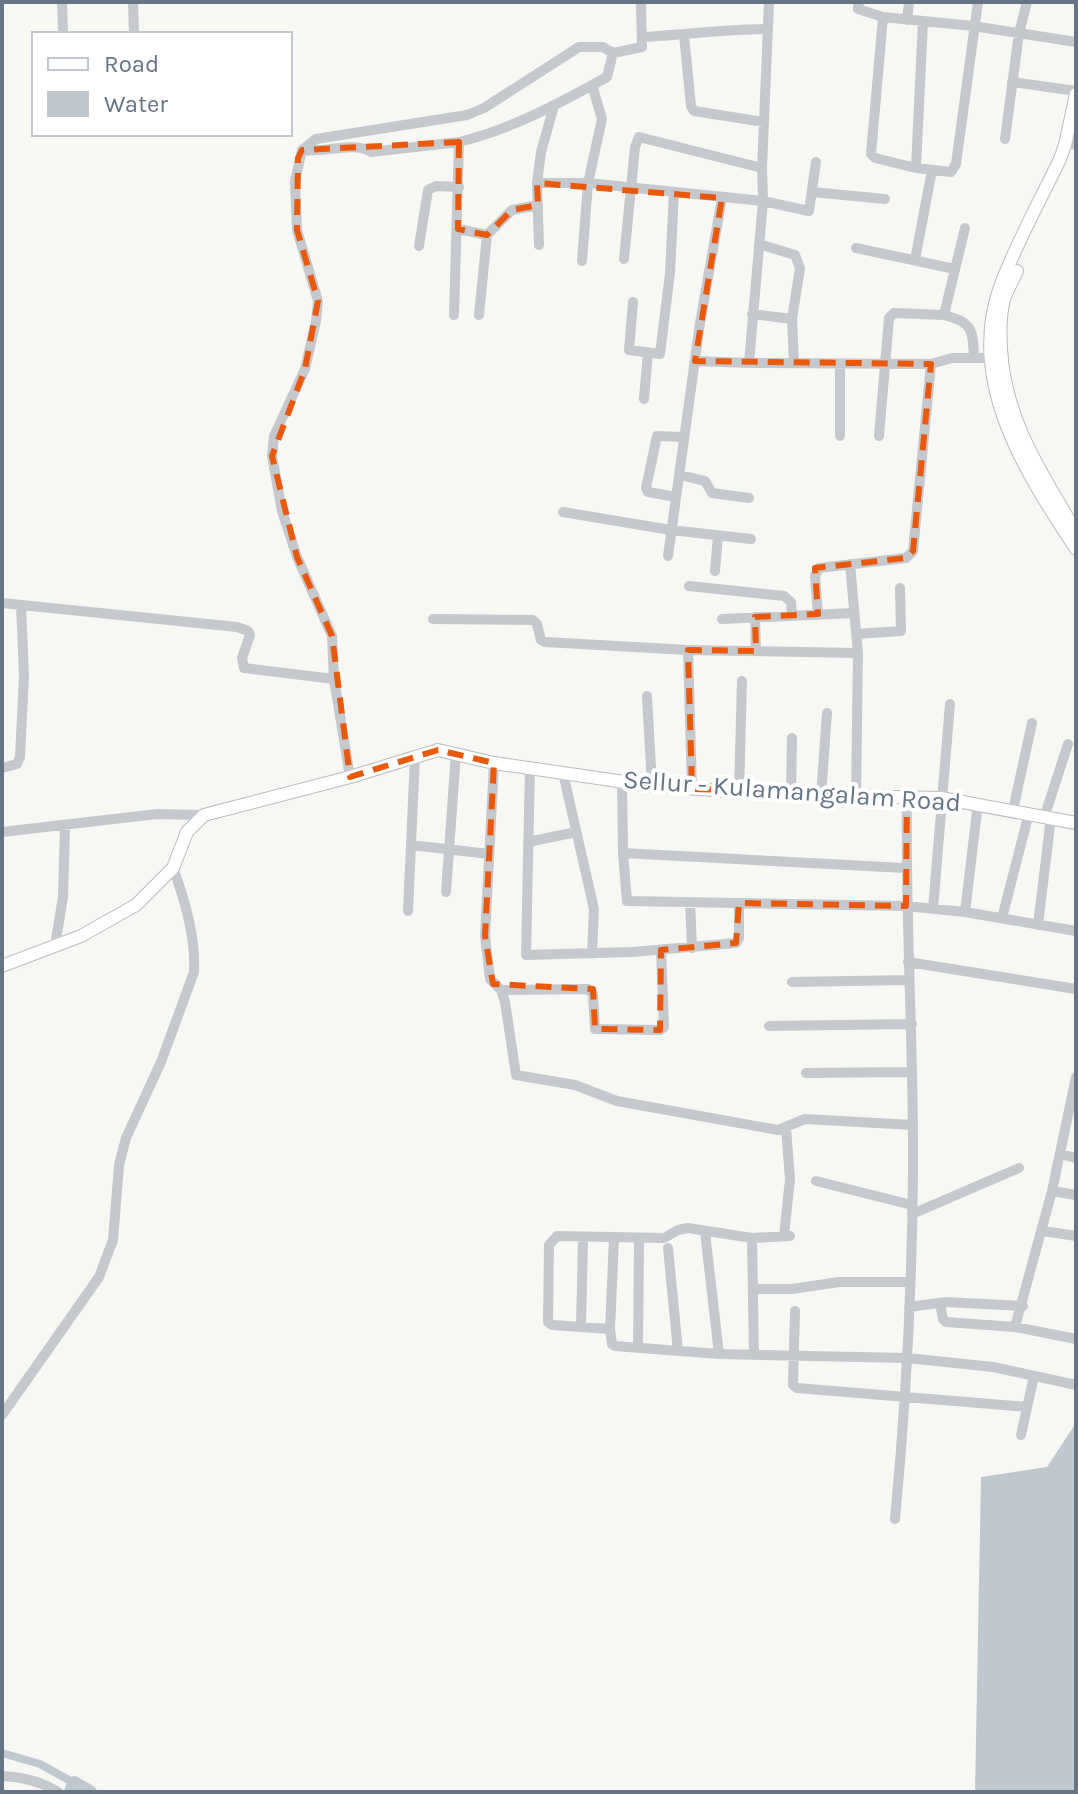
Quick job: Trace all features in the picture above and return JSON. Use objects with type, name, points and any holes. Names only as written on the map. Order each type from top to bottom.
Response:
[{"type":"main road","points":[[1076,92],[1060,159],[1000,287],[992,329],[996,358],[1011,409],[1035,460],[1076,532]]},
{"type":"main road","points":[[1076,127],[1074,144],[1004,299],[994,389],[1000,413],[1026,464],[1076,549]]},
{"type":"main road","name":"Sellur - Kulamangalam Road","points":[[204,815],[350,777],[438,750],[494,763],[652,786],[856,798],[907,795],[978,803],[1076,823]]},
{"type":"main road","points":[[2,966],[81,936],[136,905],[173,868],[187,832],[204,815]]},
{"type":"street","points":[[62,2],[63,32]]},
{"type":"street","points":[[133,2],[134,32]]},
{"type":"street","points":[[350,777],[334,679],[332,636],[297,557],[282,511],[272,456],[274,436],[305,369],[318,301],[297,230],[295,181],[302,150],[316,139],[467,115],[484,108],[579,47],[603,47],[613,53],[642,47],[641,2]]},
{"type":"street","points":[[749,363],[763,201],[769,2]]},
{"type":"street","points":[[859,2],[858,9],[883,17],[973,26],[1076,42]]},
{"type":"street","points":[[907,20],[909,2]]},
{"type":"street","points":[[883,17],[871,154],[875,158],[916,168],[951,172],[956,164],[978,2]]},
{"type":"street","points":[[1005,139],[1019,33],[1027,2]]},
{"type":"street","points":[[916,168],[923,21]]},
{"type":"street","points":[[643,37],[724,29],[768,29]]},
{"type":"street","points":[[684,35],[694,111],[764,122]]},
{"type":"street","points":[[302,150],[320,152],[358,146],[371,152],[459,142],[488,135],[554,106],[607,77],[613,53]]},
{"type":"street","points":[[1012,82],[1076,92]]},
{"type":"street","points":[[582,261],[588,183],[602,119],[592,85]]},
{"type":"street","points":[[539,245],[537,183],[541,152],[554,106]]},
{"type":"street","points":[[624,259],[635,147],[639,137],[762,168]]},
{"type":"street","points":[[454,315],[459,142]]},
{"type":"street","points":[[537,183],[588,183],[763,201],[809,211],[816,162]]},
{"type":"street","points":[[915,260],[932,170]]},
{"type":"street","points":[[419,246],[428,190],[436,186],[459,187]]},
{"type":"street","points":[[633,302],[629,350],[660,354],[670,273],[674,192]]},
{"type":"street","points":[[812,192],[885,199]]},
{"type":"street","points":[[668,556],[722,198]]},
{"type":"street","points":[[479,315],[487,235],[512,210],[538,205]]},
{"type":"street","points":[[944,315],[965,228]]},
{"type":"street","points":[[458,229],[487,235]]},
{"type":"street","points":[[759,244],[795,255],[800,268],[792,319],[794,363]]},
{"type":"street","points":[[856,248],[955,269]]},
{"type":"street","points":[[752,314],[792,319]]},
{"type":"street","points":[[879,436],[891,315],[944,315],[963,320],[973,339],[974,358]]},
{"type":"street","points":[[644,399],[648,352]]},
{"type":"street","points":[[695,361],[931,364],[952,358],[996,358]]},
{"type":"street","points":[[840,364],[840,436]]},
{"type":"street","points":[[818,614],[816,571],[819,568],[906,558],[913,551],[931,364]]},
{"type":"street","points":[[676,497],[648,492],[646,488],[657,436],[684,437]]},
{"type":"street","points":[[680,475],[705,481],[712,493],[749,498]]},
{"type":"street","points":[[563,512],[671,530],[751,539]]},
{"type":"street","points":[[715,571],[718,536]]},
{"type":"street","points":[[850,564],[858,653],[856,798]]},
{"type":"street","points":[[689,586],[784,596],[791,602],[792,615]]},
{"type":"street","points":[[856,634],[901,631],[900,588]]},
{"type":"street","points":[[2,603],[237,627],[250,635],[242,658],[244,668],[334,679]]},
{"type":"street","points":[[2,768],[17,764],[20,757],[24,676],[21,606]]},
{"type":"street","points":[[722,619],[854,613]]},
{"type":"street","points":[[755,617],[756,651]]},
{"type":"street","points":[[433,619],[533,620],[541,640],[545,642],[688,650],[858,653]]},
{"type":"street","points":[[688,650],[692,789]]},
{"type":"street","points":[[739,793],[742,681]]},
{"type":"street","points":[[647,696],[652,786]]},
{"type":"street","points":[[933,909],[950,704]]},
{"type":"street","points":[[821,796],[827,713]]},
{"type":"street","points":[[1013,810],[1032,723]]},
{"type":"street","points":[[791,795],[792,738]]},
{"type":"street","points":[[1038,925],[1048,816],[1068,744]]},
{"type":"street","points":[[446,892],[456,753]]},
{"type":"street","points":[[408,911],[415,756]]},
{"type":"street","points":[[494,763],[487,963],[490,979],[501,990],[514,1070],[519,1077],[575,1085],[617,1101],[693,1117],[778,1130],[805,1119],[913,1125]]},
{"type":"street","points":[[530,768],[526,955],[692,948],[739,941],[739,903]]},
{"type":"street","points":[[563,773],[595,916],[592,954]]},
{"type":"street","points":[[622,782],[627,901],[906,906],[965,912],[1076,931]]},
{"type":"street","points":[[895,1519],[906,1398],[912,1209],[912,1024],[905,868],[907,795]]},
{"type":"street","points":[[965,912],[978,803]]},
{"type":"street","points":[[1002,918],[1029,813]]},
{"type":"street","points":[[2,832],[157,814],[204,815]]},
{"type":"street","points":[[55,946],[63,897],[65,826]]},
{"type":"street","points":[[528,842],[576,832]]},
{"type":"street","points":[[411,845],[489,854]]},
{"type":"street","points":[[623,853],[905,868]]},
{"type":"street","points":[[2,1415],[99,1277],[109,1257],[119,1165],[126,1138],[161,1062],[194,972],[195,959],[182,893],[173,868]]},
{"type":"street","points":[[690,902],[692,948]]},
{"type":"street","points":[[501,990],[588,989],[593,994],[595,1029],[660,1030],[664,1027],[661,950]]},
{"type":"street","points":[[908,962],[1076,989]]},
{"type":"street","points":[[792,982],[909,980]]},
{"type":"street","points":[[769,1026],[912,1024]]},
{"type":"street","points":[[806,1073],[912,1072]]},
{"type":"street","points":[[1015,1327],[1043,1231],[1060,1154],[1072,1121],[1076,1081]]},
{"type":"street","points":[[610,1329],[552,1325],[546,1316],[549,1245],[557,1236],[639,1240],[664,1238],[682,1228],[752,1238],[787,1236],[790,1179],[786,1128]]},
{"type":"street","points":[[1060,1154],[1076,1158]]},
{"type":"street","points":[[816,1181],[912,1209],[1019,1168]]},
{"type":"street","points":[[1052,1191],[1076,1195]]},
{"type":"street","points":[[1043,1231],[1076,1236]]},
{"type":"street","points":[[705,1232],[719,1354]]},
{"type":"street","points":[[581,1327],[583,1238]]},
{"type":"street","points":[[752,1238],[754,1355]]},
{"type":"street","points":[[614,1239],[610,1329],[613,1346],[719,1354],[907,1358],[993,1367],[1076,1385]]},
{"type":"street","points":[[638,1347],[639,1240]]},
{"type":"street","points":[[668,1248],[678,1351]]},
{"type":"street","points":[[753,1289],[792,1289],[839,1282],[910,1282]]},
{"type":"street","points":[[909,1307],[940,1303],[1023,1306]]},
{"type":"street","points":[[940,1303],[946,1322],[1015,1327],[1076,1339]]},
{"type":"street","points":[[795,1311],[793,1385],[797,1388],[1027,1407]]},
{"type":"street","points":[[1021,1435],[1034,1376]]},
{"type":"street","points":[[2,1776],[22,1777],[56,1791]]},
{"type":"highlighted area","points":[[459,142],[458,229],[487,235],[512,210],[538,205],[537,183],[722,198],[695,361],[931,364],[913,551],[906,558],[815,568],[818,614],[755,617],[756,651],[688,650],[692,789],[907,795],[906,906],[739,903],[736,943],[661,950],[660,1030],[595,1029],[593,989],[493,984],[485,936],[494,763],[438,750],[350,777],[332,636],[297,557],[272,456],[305,369],[318,301],[297,230],[298,158],[302,150]]},
{"type":"water","points":[[1076,1423],[1076,1792],[975,1792],[981,1477],[1047,1467]]},
{"type":"waterway","points":[[2,1753],[40,1764],[74,1783]]},
{"type":"waterway","points":[[71,1792],[74,1783],[90,1792]]}]
